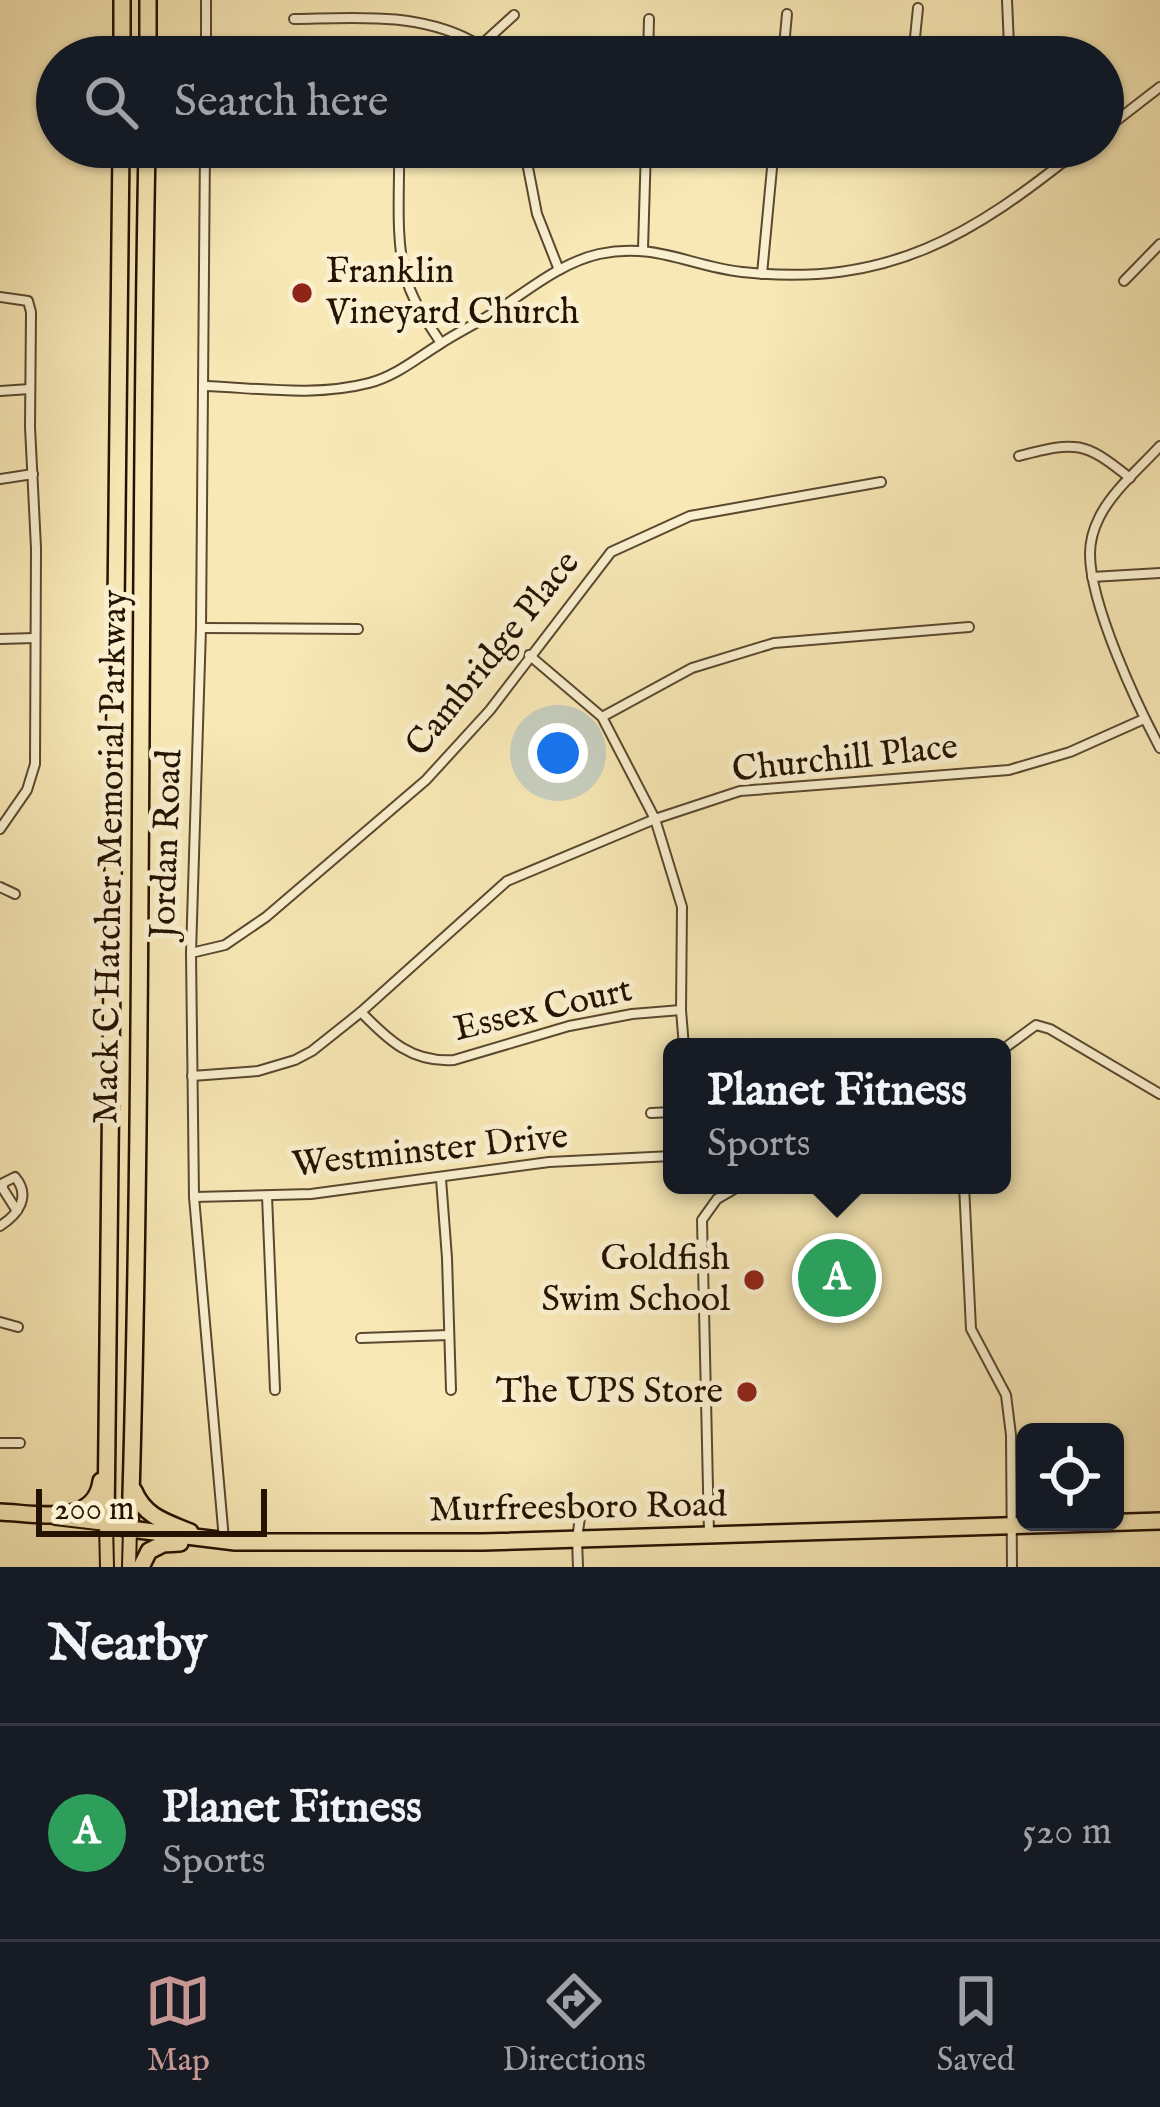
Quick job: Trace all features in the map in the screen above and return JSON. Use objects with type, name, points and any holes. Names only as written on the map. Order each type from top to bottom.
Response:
[{"type":"highway","points":[[122,0],[122,36]]},
{"type":"highway","points":[[148,0],[148,36]]},
{"type":"highway","name":"Mack C Hatcher Memorial Parkway","points":[[106,1524],[121,168]]},
{"type":"highway","name":"Mack C Hatcher Memorial Parkway","points":[[130,1529],[138,1197],[147,168]]},
{"type":"highway","points":[[0,1513],[64,1514],[93,1503],[101,1488],[102,1394],[108,1383]]},
{"type":"highway","points":[[132,1487],[155,1518],[216,1541]]},
{"type":"highway","name":"Murfreesboro Road","points":[[106,1524],[216,1541],[483,1542],[1160,1521]]},
{"type":"highway","points":[[141,1567],[149,1550],[164,1544],[216,1541]]},
{"type":"main road","name":"Murfreesboro Road","points":[[0,1513],[106,1524]]},
{"type":"main road","name":"Mack C Hatcher Memorial Parkway","points":[[106,1524],[107,1567]]},
{"type":"main road","name":"Mack C Hatcher Memorial Parkway","points":[[129,1567],[130,1529]]},
{"type":"street","points":[[206,0],[206,36]]},
{"type":"street","points":[[1007,0],[1008,36]]},
{"type":"street","points":[[916,36],[918,8]]},
{"type":"street","points":[[785,36],[787,14]]},
{"type":"street","points":[[491,36],[514,15]]},
{"type":"street","points":[[295,19],[417,21],[461,36]]},
{"type":"street","points":[[649,19],[649,36]]},
{"type":"street","points":[[1124,114],[1160,87]]},
{"type":"street","name":"Jordan Road","points":[[205,168],[201,628],[190,953],[194,1197],[216,1541]]},
{"type":"street","points":[[399,168],[405,277],[441,344]]},
{"type":"street","points":[[528,168],[537,214],[559,270]]},
{"type":"street","points":[[643,249],[645,168]]},
{"type":"street","points":[[762,274],[772,168]]},
{"type":"street","points":[[205,386],[274,392],[367,384],[398,372],[559,270],[601,254],[643,249],[762,274],[882,265],[981,222],[1054,168]]},
{"type":"street","points":[[1124,280],[1160,244]]},
{"type":"street","points":[[1152,253],[1160,262]]},
{"type":"street","points":[[0,297],[28,301],[31,312],[29,389],[36,548],[35,764],[27,790],[0,829]]},
{"type":"street","points":[[0,391],[29,389]]},
{"type":"street","points":[[1160,446],[1100,514],[1090,551],[1092,577],[1120,661],[1160,748]]},
{"type":"street","points":[[1019,456],[1053,447],[1077,447],[1098,453],[1130,478]]},
{"type":"street","points":[[0,479],[33,474]]},
{"type":"street","name":"Cambridge Place","points":[[190,953],[225,945],[266,917],[426,780],[490,710],[611,553],[690,516],[881,482]]},
{"type":"street","points":[[1092,577],[1160,573]]},
{"type":"street","points":[[602,717],[692,668],[774,643],[969,627]]},
{"type":"street","points":[[201,628],[358,629]]},
{"type":"street","points":[[0,639],[35,638]]},
{"type":"street","points":[[529,656],[602,717],[655,819],[682,907],[684,1038]]},
{"type":"street","name":"Churchill Place","points":[[192,1076],[258,1071],[296,1060],[361,1012],[507,881],[655,819],[740,791],[1009,770],[1070,752],[1144,719]]},
{"type":"street","points":[[0,887],[15,894]]},
{"type":"street","name":"Essex Court","points":[[361,1012],[400,1049],[443,1061],[569,1026],[682,1010]]},
{"type":"street","points":[[1011,1043],[1036,1025],[1050,1029],[1160,1094]]},
{"type":"street","points":[[651,1113],[663,1112]]},
{"type":"street","name":"Westminster Drive","points":[[194,1197],[311,1194],[549,1162],[663,1156]]},
{"type":"street","points":[[441,1179],[451,1390]]},
{"type":"street","points":[[710,1534],[703,1220],[726,1194]]},
{"type":"street","points":[[964,1194],[970,1329],[1006,1396],[1011,1435],[1012,1567]]},
{"type":"street","points":[[268,1196],[275,1390]]},
{"type":"street","points":[[0,1226],[17,1211]]},
{"type":"street","points":[[0,1322],[18,1327]]},
{"type":"street","points":[[361,1338],[449,1336]]},
{"type":"street","points":[[0,1443],[20,1443]]},
{"type":"street","points":[[578,1567],[581,1510],[590,1507]]},
{"type":"place","name":"Franklin Vineyard Church","points":[[302,293]]},
{"type":"place","name":"Planet Fitness","points":[[837,1278]]},
{"type":"place","name":"Goldfish Swim School","points":[[754,1280]]},
{"type":"place","name":"The UPS Store","points":[[747,1392]]}]
